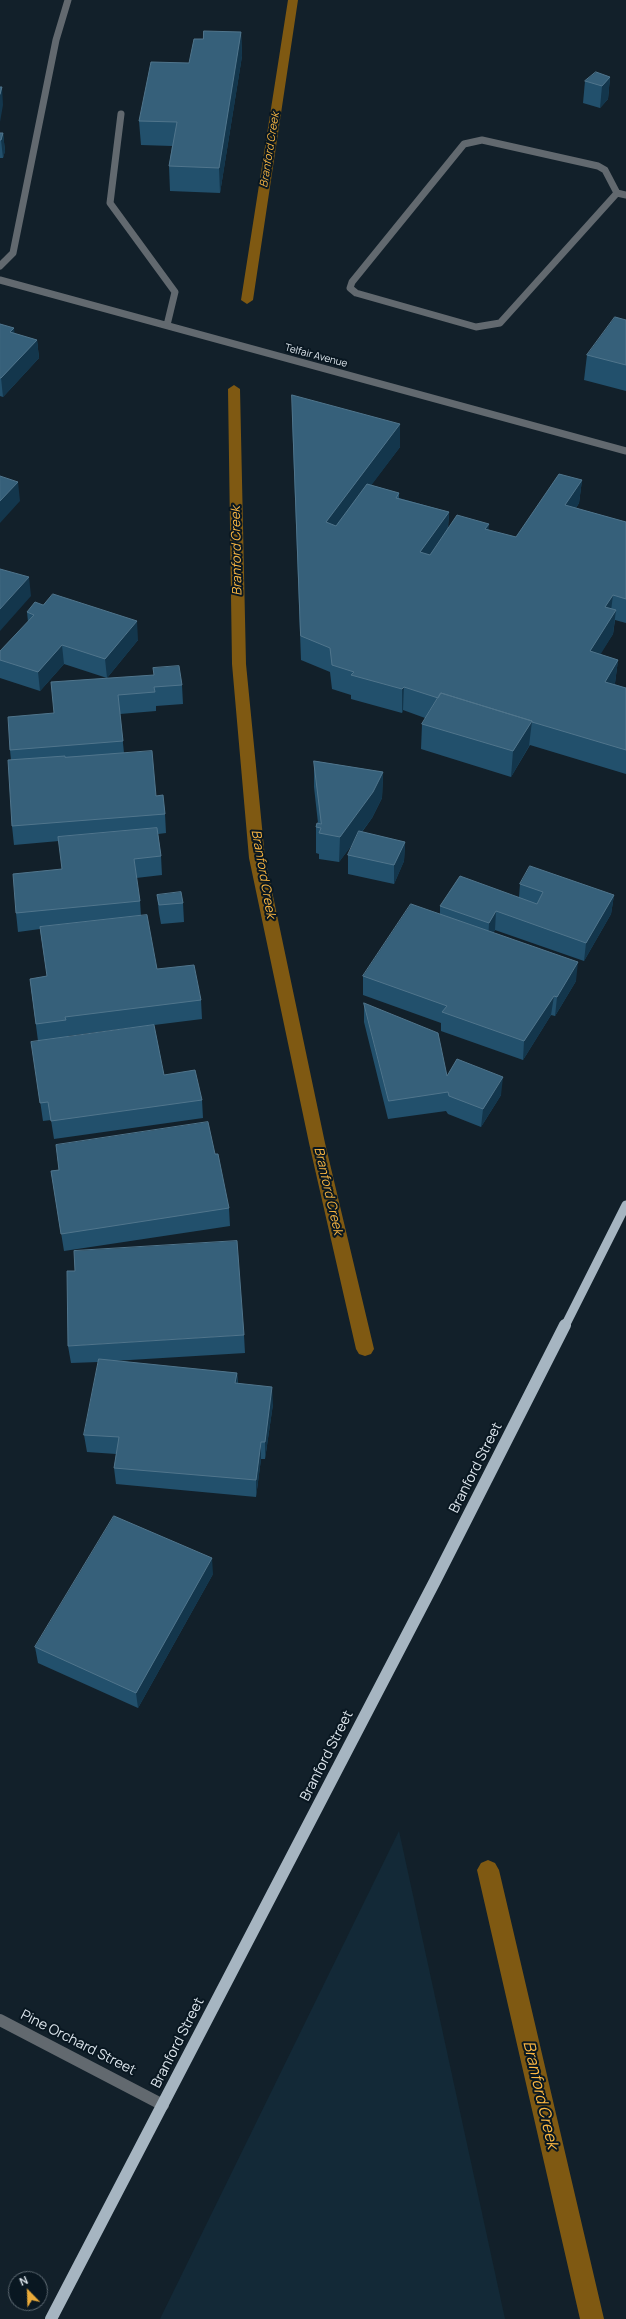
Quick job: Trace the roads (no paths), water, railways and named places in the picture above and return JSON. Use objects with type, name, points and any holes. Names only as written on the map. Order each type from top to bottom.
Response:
[{"type":"main road","name":"Branford Street","points":[[51,2319],[435,1581],[626,1205]]},
{"type":"street","points":[[0,266],[13,253],[56,40],[68,0]]},
{"type":"street","points":[[121,114],[110,203],[175,292],[167,325]]},
{"type":"street","points":[[617,193],[500,323],[476,327],[356,293],[350,288],[352,282],[464,144],[482,140],[598,166],[605,170],[617,193],[626,195]]},
{"type":"street","name":"Telfair Avenue","points":[[0,280],[626,451]]},
{"type":"street","name":"Pine Orchard Street","points":[[0,2020],[163,2105]]},
{"type":"waterway","name":"Branford Creek","points":[[247,300],[293,0]]},
{"type":"waterway","name":"Branford Creek","points":[[234,389],[239,664],[257,858],[317,1143],[365,1349]]},
{"type":"waterway","name":"Branford Creek","points":[[488,1870],[592,2319]]}]
